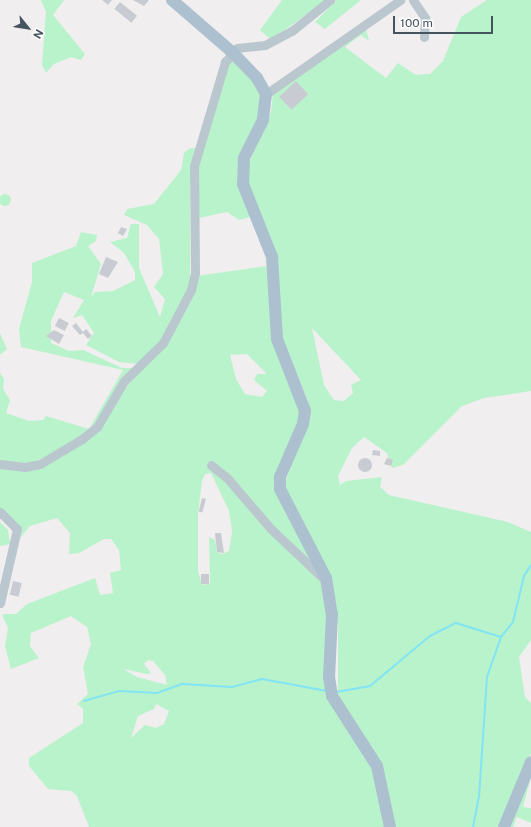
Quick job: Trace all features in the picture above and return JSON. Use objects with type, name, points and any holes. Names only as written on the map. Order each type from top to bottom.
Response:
[{"type":"main road","points":[[172,0],[232,52],[257,78],[266,94],[263,120],[244,158],[243,184],[272,257],[277,339],[305,411],[303,424],[280,477],[280,489],[312,545],[327,583],[332,614],[329,677],[332,696],[377,766],[390,827]]},
{"type":"main road","points":[[504,827],[531,762]]},
{"type":"street","points":[[0,464],[26,467],[40,464],[97,427],[124,381],[163,343],[185,306],[194,273],[194,166],[218,78],[232,52],[272,42],[309,20],[330,0]]},
{"type":"street","points":[[266,94],[400,0]]},
{"type":"street","points":[[413,0],[425,18],[424,37]]},
{"type":"street","points":[[211,466],[228,479],[271,529],[327,583]]},
{"type":"street","points":[[0,512],[17,529],[0,603]]},
{"type":"green space","points":[[41,0],[64,0],[53,15],[85,54],[81,60],[71,57],[54,64],[46,73],[42,65],[46,12]]},
{"type":"green space","points":[[282,0],[326,0],[271,40],[260,30]]},
{"type":"green space","points":[[337,0],[361,0],[325,29],[315,22]]},
{"type":"green space","points":[[487,0],[531,0],[531,391],[484,398],[462,406],[403,465],[392,468],[387,453],[364,437],[352,448],[338,476],[340,485],[346,481],[382,477],[380,487],[389,495],[508,522],[531,532],[531,640],[519,657],[525,697],[531,703],[531,753],[499,827],[393,827],[380,762],[338,696],[338,619],[328,570],[286,496],[285,483],[309,414],[308,401],[282,338],[277,271],[254,209],[246,170],[271,112],[273,93],[366,29],[369,41],[361,35],[345,47],[386,78],[398,63],[416,75],[430,74],[443,61],[461,17]],"holes":[[[312,328],[361,380],[351,385],[353,393],[344,401],[334,400],[324,385]]]},
{"type":"green space","points":[[232,58],[259,86],[262,117],[245,151],[250,217],[239,220],[227,212],[194,219],[196,164],[213,104]]},
{"type":"green space","points":[[190,148],[196,148],[190,187],[190,279],[187,297],[167,333],[138,364],[119,362],[86,345],[94,333],[82,315],[73,318],[84,300],[64,292],[51,321],[51,343],[69,351],[83,350],[122,368],[133,368],[99,421],[89,429],[123,370],[21,347],[19,329],[32,282],[32,263],[76,246],[81,232],[97,235],[96,241],[88,246],[101,264],[91,297],[95,292],[113,291],[135,280],[135,272],[124,253],[110,242],[127,238],[131,224],[139,224],[139,268],[160,317],[165,299],[154,287],[163,274],[159,239],[147,225],[124,215],[127,209],[154,204],[181,170],[184,153]]},
{"type":"green space","points":[[5,194],[9,196],[11,200],[9,204],[5,206],[1,204],[-1,200],[1,196]]},
{"type":"green space","points":[[266,266],[301,415],[279,470],[293,522],[327,596],[325,677],[370,760],[386,827],[89,827],[77,796],[71,791],[48,789],[29,766],[29,758],[83,723],[83,709],[77,704],[88,694],[83,667],[91,644],[87,627],[71,616],[31,633],[30,646],[39,658],[11,669],[5,646],[8,628],[2,614],[16,614],[27,604],[95,578],[100,595],[113,593],[110,573],[121,570],[119,550],[111,539],[104,539],[79,553],[69,554],[70,533],[57,518],[30,526],[20,538],[18,528],[0,510],[0,467],[33,470],[83,444],[185,311],[191,301],[196,276]],"holes":[[[247,354],[267,374],[257,374],[254,380],[267,391],[262,397],[245,394],[236,379],[230,355]],[[211,473],[229,511],[232,531],[229,551],[222,554],[217,552],[215,540],[209,537],[210,583],[202,585],[198,571],[198,514],[202,481],[205,474]],[[148,660],[153,661],[165,675],[167,685],[137,677],[123,669],[147,674],[151,673],[144,664]],[[156,704],[169,711],[164,724],[156,728],[145,725],[131,738],[138,716],[154,709]]]},
{"type":"green space","points":[[0,333],[7,349],[0,355]]},
{"type":"green space","points":[[0,373],[4,379],[3,389],[10,400],[6,413],[29,421],[43,420],[46,416],[89,429],[66,447],[28,465],[0,462]]},
{"type":"green space","points":[[0,522],[8,530],[10,544],[0,546]]},
{"type":"green space","points":[[531,777],[523,807],[531,808],[531,823],[517,817],[513,827],[509,827]]},
{"type":"building","points":[[102,0],[112,0],[108,5]]},
{"type":"building","points":[[133,0],[149,0],[144,6]]},
{"type":"building","points":[[120,2],[137,16],[131,23],[114,9]]},
{"type":"building","points":[[296,81],[308,94],[291,110],[279,97]]},
{"type":"building","points":[[121,227],[127,229],[123,236],[118,233]]},
{"type":"building","points":[[106,257],[118,262],[108,278],[99,274]]},
{"type":"building","points":[[59,318],[69,323],[65,331],[55,326]]},
{"type":"building","points":[[76,323],[83,332],[86,329],[92,336],[88,339],[83,333],[80,335],[72,326]]},
{"type":"building","points":[[54,330],[64,335],[59,344],[46,336]]},
{"type":"building","points":[[373,450],[380,451],[380,456],[372,455]]},
{"type":"building","points":[[362,458],[368,458],[372,462],[372,468],[368,472],[362,472],[358,468],[358,462]]},
{"type":"building","points":[[387,458],[393,460],[391,466],[384,464]]},
{"type":"building","points":[[202,498],[206,499],[202,513],[199,512]]},
{"type":"building","points":[[215,533],[221,533],[224,553],[217,552]]},
{"type":"building","points":[[201,574],[209,574],[209,584],[201,584]]},
{"type":"building","points":[[13,581],[22,583],[19,597],[10,595]]},
{"type":"waterway","points":[[336,692],[370,686],[430,636],[456,623],[501,637],[513,622],[524,576],[531,565]]},
{"type":"waterway","points":[[473,827],[479,797],[487,677],[501,637]]},
{"type":"waterway","points":[[84,701],[118,691],[157,693],[182,684],[232,687],[262,679],[327,691]]}]
